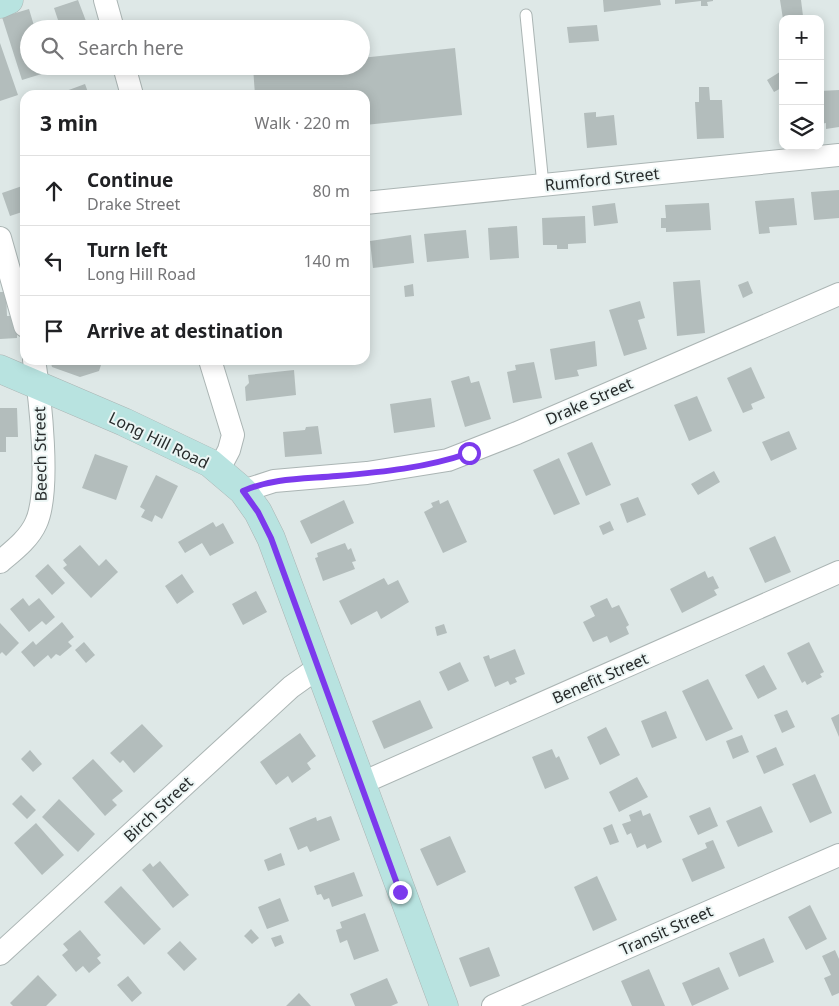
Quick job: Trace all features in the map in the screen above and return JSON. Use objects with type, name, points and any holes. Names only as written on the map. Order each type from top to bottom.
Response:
[{"type":"main road","points":[[0,4],[9,0]]},
{"type":"main road","name":"Long Hill Road","points":[[0,369],[36,372],[219,469],[243,491],[266,526],[444,1006]]},
{"type":"street","points":[[105,0],[111,20]]},
{"type":"street","points":[[126,75],[131,90]]},
{"type":"street","name":"Rumford Street","points":[[370,202],[839,155]]},
{"type":"street","points":[[0,238],[20,308]]},
{"type":"street","name":"Drake Street","points":[[243,491],[274,481],[367,473],[448,460],[517,433],[839,294]]},
{"type":"street","points":[[212,365],[233,435],[229,450],[219,469]]},
{"type":"street","name":"Beech Street","points":[[0,562],[32,531],[40,512],[42,436],[36,372]]},
{"type":"street","name":"Benefit Street","points":[[362,783],[839,572]]},
{"type":"street","name":"Birch Street","points":[[0,954],[291,687],[319,667]]},
{"type":"street","name":"Transit Street","points":[[493,1006],[839,855]]},
{"type":"lane","points":[[526,15],[543,185]]},
{"type":"building","points":[[78,0],[86,20],[58,20],[54,8]]},
{"type":"building","points":[[603,0],[660,0],[661,5],[604,12]]},
{"type":"building","points":[[675,0],[713,1],[707,2],[708,6],[701,6],[701,1],[675,4]]},
{"type":"building","points":[[780,0],[801,0],[803,15],[782,15]]},
{"type":"building","points":[[29,9],[32,20],[20,20],[20,74],[2,17]]},
{"type":"building","points":[[597,25],[599,41],[569,43],[567,27]]},
{"type":"building","points":[[0,43],[18,95],[0,101]]},
{"type":"building","points":[[455,48],[462,115],[370,124],[370,90],[255,90],[254,75],[370,75],[370,57]]},
{"type":"building","points":[[779,72],[779,89],[774,92],[767,80]]},
{"type":"building","points":[[20,75],[38,75],[22,80]]},
{"type":"building","points":[[85,84],[87,90],[69,90]]},
{"type":"building","points":[[699,87],[709,87],[710,100],[722,100],[724,138],[697,139],[695,102],[699,102]]},
{"type":"building","points":[[839,90],[839,127],[826,129],[826,123],[824,123],[824,91]]},
{"type":"building","points":[[596,112],[596,117],[614,115],[617,145],[587,148],[584,113]]},
{"type":"building","points":[[20,187],[20,213],[10,216],[2,193]]},
{"type":"building","points":[[839,190],[839,218],[814,220],[811,192]]},
{"type":"building","points":[[794,198],[797,225],[769,227],[770,233],[759,234],[755,201]]},
{"type":"building","points":[[615,203],[618,223],[594,226],[592,206]]},
{"type":"building","points":[[709,203],[711,230],[666,232],[666,228],[661,228],[661,218],[666,218],[665,205]]},
{"type":"building","points":[[585,216],[586,243],[568,244],[568,249],[557,249],[557,245],[543,245],[542,218]]},
{"type":"building","points":[[517,226],[519,258],[490,260],[488,228]]},
{"type":"building","points":[[466,230],[469,258],[427,262],[424,234]]},
{"type":"building","points":[[411,235],[414,263],[373,268],[370,241]]},
{"type":"building","points":[[700,280],[705,333],[677,336],[673,282]]},
{"type":"building","points":[[748,281],[753,293],[743,298],[738,285]]},
{"type":"building","points":[[413,284],[414,296],[405,297],[404,286]]},
{"type":"building","points":[[0,292],[6,292],[7,316],[17,316],[17,338],[0,339]]},
{"type":"building","points":[[640,301],[645,318],[638,320],[647,349],[624,356],[609,310]]},
{"type":"building","points":[[595,341],[597,366],[577,370],[579,376],[555,380],[550,349]]},
{"type":"building","points":[[534,362],[542,398],[513,403],[507,372],[516,370],[515,365]]},
{"type":"building","points":[[51,365],[101,365],[99,371],[80,377],[52,367]]},
{"type":"building","points":[[751,367],[765,398],[751,404],[753,409],[743,413],[727,378]]},
{"type":"building","points":[[294,370],[296,395],[246,401],[245,387],[249,383],[248,375]]},
{"type":"building","points":[[469,376],[471,383],[479,381],[491,419],[465,427],[451,381]]},
{"type":"building","points":[[697,396],[712,431],[689,441],[674,405]]},
{"type":"building","points":[[431,398],[435,427],[394,433],[390,404]]},
{"type":"building","points":[[0,408],[17,408],[18,437],[6,437],[6,452],[0,452]]},
{"type":"building","points":[[318,426],[322,454],[285,457],[283,432],[305,430],[306,427]]},
{"type":"building","points":[[789,431],[797,449],[771,461],[762,442]]},
{"type":"building","points":[[592,442],[611,485],[586,496],[567,453]]},
{"type":"building","points":[[95,454],[128,466],[116,500],[82,488]]},
{"type":"building","points":[[559,458],[580,504],[554,515],[533,470]]},
{"type":"building","points":[[714,471],[720,482],[698,495],[691,484]]},
{"type":"building","points":[[156,475],[178,486],[162,519],[155,515],[152,522],[141,517],[145,510],[140,507]]},
{"type":"building","points":[[638,497],[646,515],[627,523],[620,504]]},
{"type":"building","points":[[344,500],[354,523],[311,544],[300,521]]},
{"type":"building","points":[[439,500],[440,504],[448,500],[467,542],[443,553],[424,512],[433,507],[431,503]]},
{"type":"building","points":[[610,521],[614,530],[603,535],[599,526]]},
{"type":"building","points":[[213,522],[216,527],[223,523],[234,543],[210,556],[202,543],[185,553],[178,542]]},
{"type":"building","points":[[775,536],[791,572],[765,583],[749,548]]},
{"type":"building","points":[[345,543],[348,550],[351,548],[356,561],[352,562],[355,569],[323,581],[315,558],[318,557],[317,553]]},
{"type":"building","points":[[80,545],[99,566],[106,559],[118,572],[91,598],[63,568],[67,565],[63,560]]},
{"type":"building","points":[[48,564],[65,583],[52,595],[35,576]]},
{"type":"building","points":[[705,571],[708,578],[713,576],[719,588],[714,590],[717,595],[682,613],[670,589]]},
{"type":"building","points":[[182,574],[194,592],[177,604],[165,586]]},
{"type":"building","points":[[384,578],[388,585],[398,580],[409,602],[381,619],[377,611],[351,625],[339,601]]},
{"type":"building","points":[[256,591],[267,612],[243,625],[232,604]]},
{"type":"building","points":[[23,598],[29,606],[39,598],[55,617],[46,625],[42,621],[29,632],[10,609]]},
{"type":"building","points":[[607,598],[612,608],[619,605],[629,625],[626,627],[629,634],[610,643],[607,636],[593,642],[583,622],[595,616],[590,606]]},
{"type":"building","points":[[62,622],[74,637],[68,642],[72,646],[60,656],[56,654],[51,659],[48,655],[34,667],[21,652],[33,641],[36,645]]},
{"type":"building","points":[[0,623],[19,643],[6,656],[2,652],[0,654]]},
{"type":"building","points":[[444,624],[447,633],[437,636],[435,627]]},
{"type":"building","points":[[84,642],[95,655],[86,663],[75,650]]},
{"type":"building","points":[[809,642],[824,672],[820,674],[822,677],[807,685],[805,681],[802,683],[787,653]]},
{"type":"building","points":[[515,649],[525,674],[515,678],[517,682],[510,685],[508,681],[495,687],[483,657],[489,655],[490,659]]},
{"type":"building","points":[[460,662],[469,681],[448,691],[439,672]]},
{"type":"building","points":[[764,665],[777,689],[758,699],[745,675]]},
{"type":"building","points":[[708,679],[733,729],[706,741],[682,691]]},
{"type":"building","points":[[420,700],[433,728],[384,749],[372,721]]},
{"type":"building","points":[[787,710],[795,727],[782,733],[774,715]]},
{"type":"building","points":[[666,711],[677,738],[652,748],[641,721]]},
{"type":"building","points":[[839,714],[839,737],[831,718]]},
{"type":"building","points":[[142,724],[163,746],[134,773],[123,760],[120,763],[110,753]]},
{"type":"building","points":[[606,727],[620,755],[600,765],[587,737]]},
{"type":"building","points":[[300,733],[316,756],[307,763],[311,769],[292,783],[288,776],[276,785],[260,762]]},
{"type":"building","points":[[742,735],[749,752],[733,759],[726,741]]},
{"type":"building","points":[[776,747],[784,765],[764,774],[756,756]]},
{"type":"building","points":[[552,749],[556,758],[559,756],[569,779],[545,789],[532,757]]},
{"type":"building","points":[[30,750],[42,764],[33,772],[21,759]]},
{"type":"building","points":[[93,759],[123,791],[112,800],[117,805],[105,816],[72,778]]},
{"type":"building","points":[[815,774],[832,813],[810,823],[792,784]]},
{"type":"building","points":[[637,777],[648,797],[619,812],[609,792]]},
{"type":"building","points":[[21,795],[36,810],[27,819],[12,804]]},
{"type":"building","points":[[59,799],[95,834],[78,852],[42,817]]},
{"type":"building","points":[[761,806],[773,832],[738,847],[726,821]]},
{"type":"building","points":[[710,807],[718,826],[698,835],[689,816]]},
{"type":"building","points":[[641,810],[643,816],[650,813],[662,842],[647,849],[645,844],[637,848],[631,833],[627,835],[622,824],[631,821],[629,815]]},
{"type":"building","points":[[331,816],[340,840],[310,852],[307,846],[298,850],[289,828],[316,817],[317,821]]},
{"type":"building","points":[[36,823],[64,855],[42,875],[14,843]]},
{"type":"building","points":[[612,824],[619,842],[610,845],[603,828]]},
{"type":"building","points":[[450,836],[466,872],[437,886],[420,849]]},
{"type":"building","points":[[713,840],[725,868],[692,882],[682,859],[707,848],[705,843]]},
{"type":"building","points":[[281,853],[285,865],[268,871],[264,860]]},
{"type":"building","points":[[160,861],[189,895],[173,908],[142,870],[150,863],[153,867]]},
{"type":"building","points":[[354,872],[363,896],[332,907],[329,898],[324,900],[321,894],[317,895],[314,886]]},
{"type":"building","points":[[597,876],[617,920],[593,931],[574,887]]},
{"type":"building","points":[[121,886],[161,929],[144,945],[104,902]]},
{"type":"building","points":[[280,898],[289,921],[267,929],[258,907]]},
{"type":"building","points":[[810,905],[827,939],[806,950],[788,917]]},
{"type":"building","points":[[365,913],[379,951],[354,960],[347,940],[340,943],[336,930],[342,928],[340,922]]},
{"type":"building","points":[[251,929],[259,938],[252,944],[244,936]]},
{"type":"building","points":[[80,930],[101,955],[97,958],[101,963],[89,973],[83,966],[76,972],[62,955],[68,950],[63,944]]},
{"type":"building","points":[[281,935],[284,943],[275,947],[271,938]]},
{"type":"building","points":[[764,938],[774,962],[739,977],[729,953]]},
{"type":"building","points":[[180,941],[197,959],[184,971],[167,953]]},
{"type":"building","points":[[489,947],[500,976],[470,987],[459,958]]},
{"type":"building","points":[[835,950],[839,959],[839,993],[832,996],[824,978],[831,975],[822,956]]},
{"type":"building","points":[[719,967],[729,989],[692,1006],[682,983]]},
{"type":"building","points":[[649,969],[665,1006],[632,1006],[621,981]]},
{"type":"building","points":[[38,975],[57,995],[46,1006],[13,1006],[10,1003]]},
{"type":"building","points":[[128,976],[142,993],[132,1002],[117,985]]},
{"type":"building","points":[[387,978],[398,1003],[391,1006],[355,1006],[350,994]]},
{"type":"building","points":[[299,993],[311,1006],[286,1006]]},
{"type":"route","points":[[400,892],[342,728],[271,538],[258,512],[243,491],[259,484],[274,481],[425,466],[469,453]]}]
